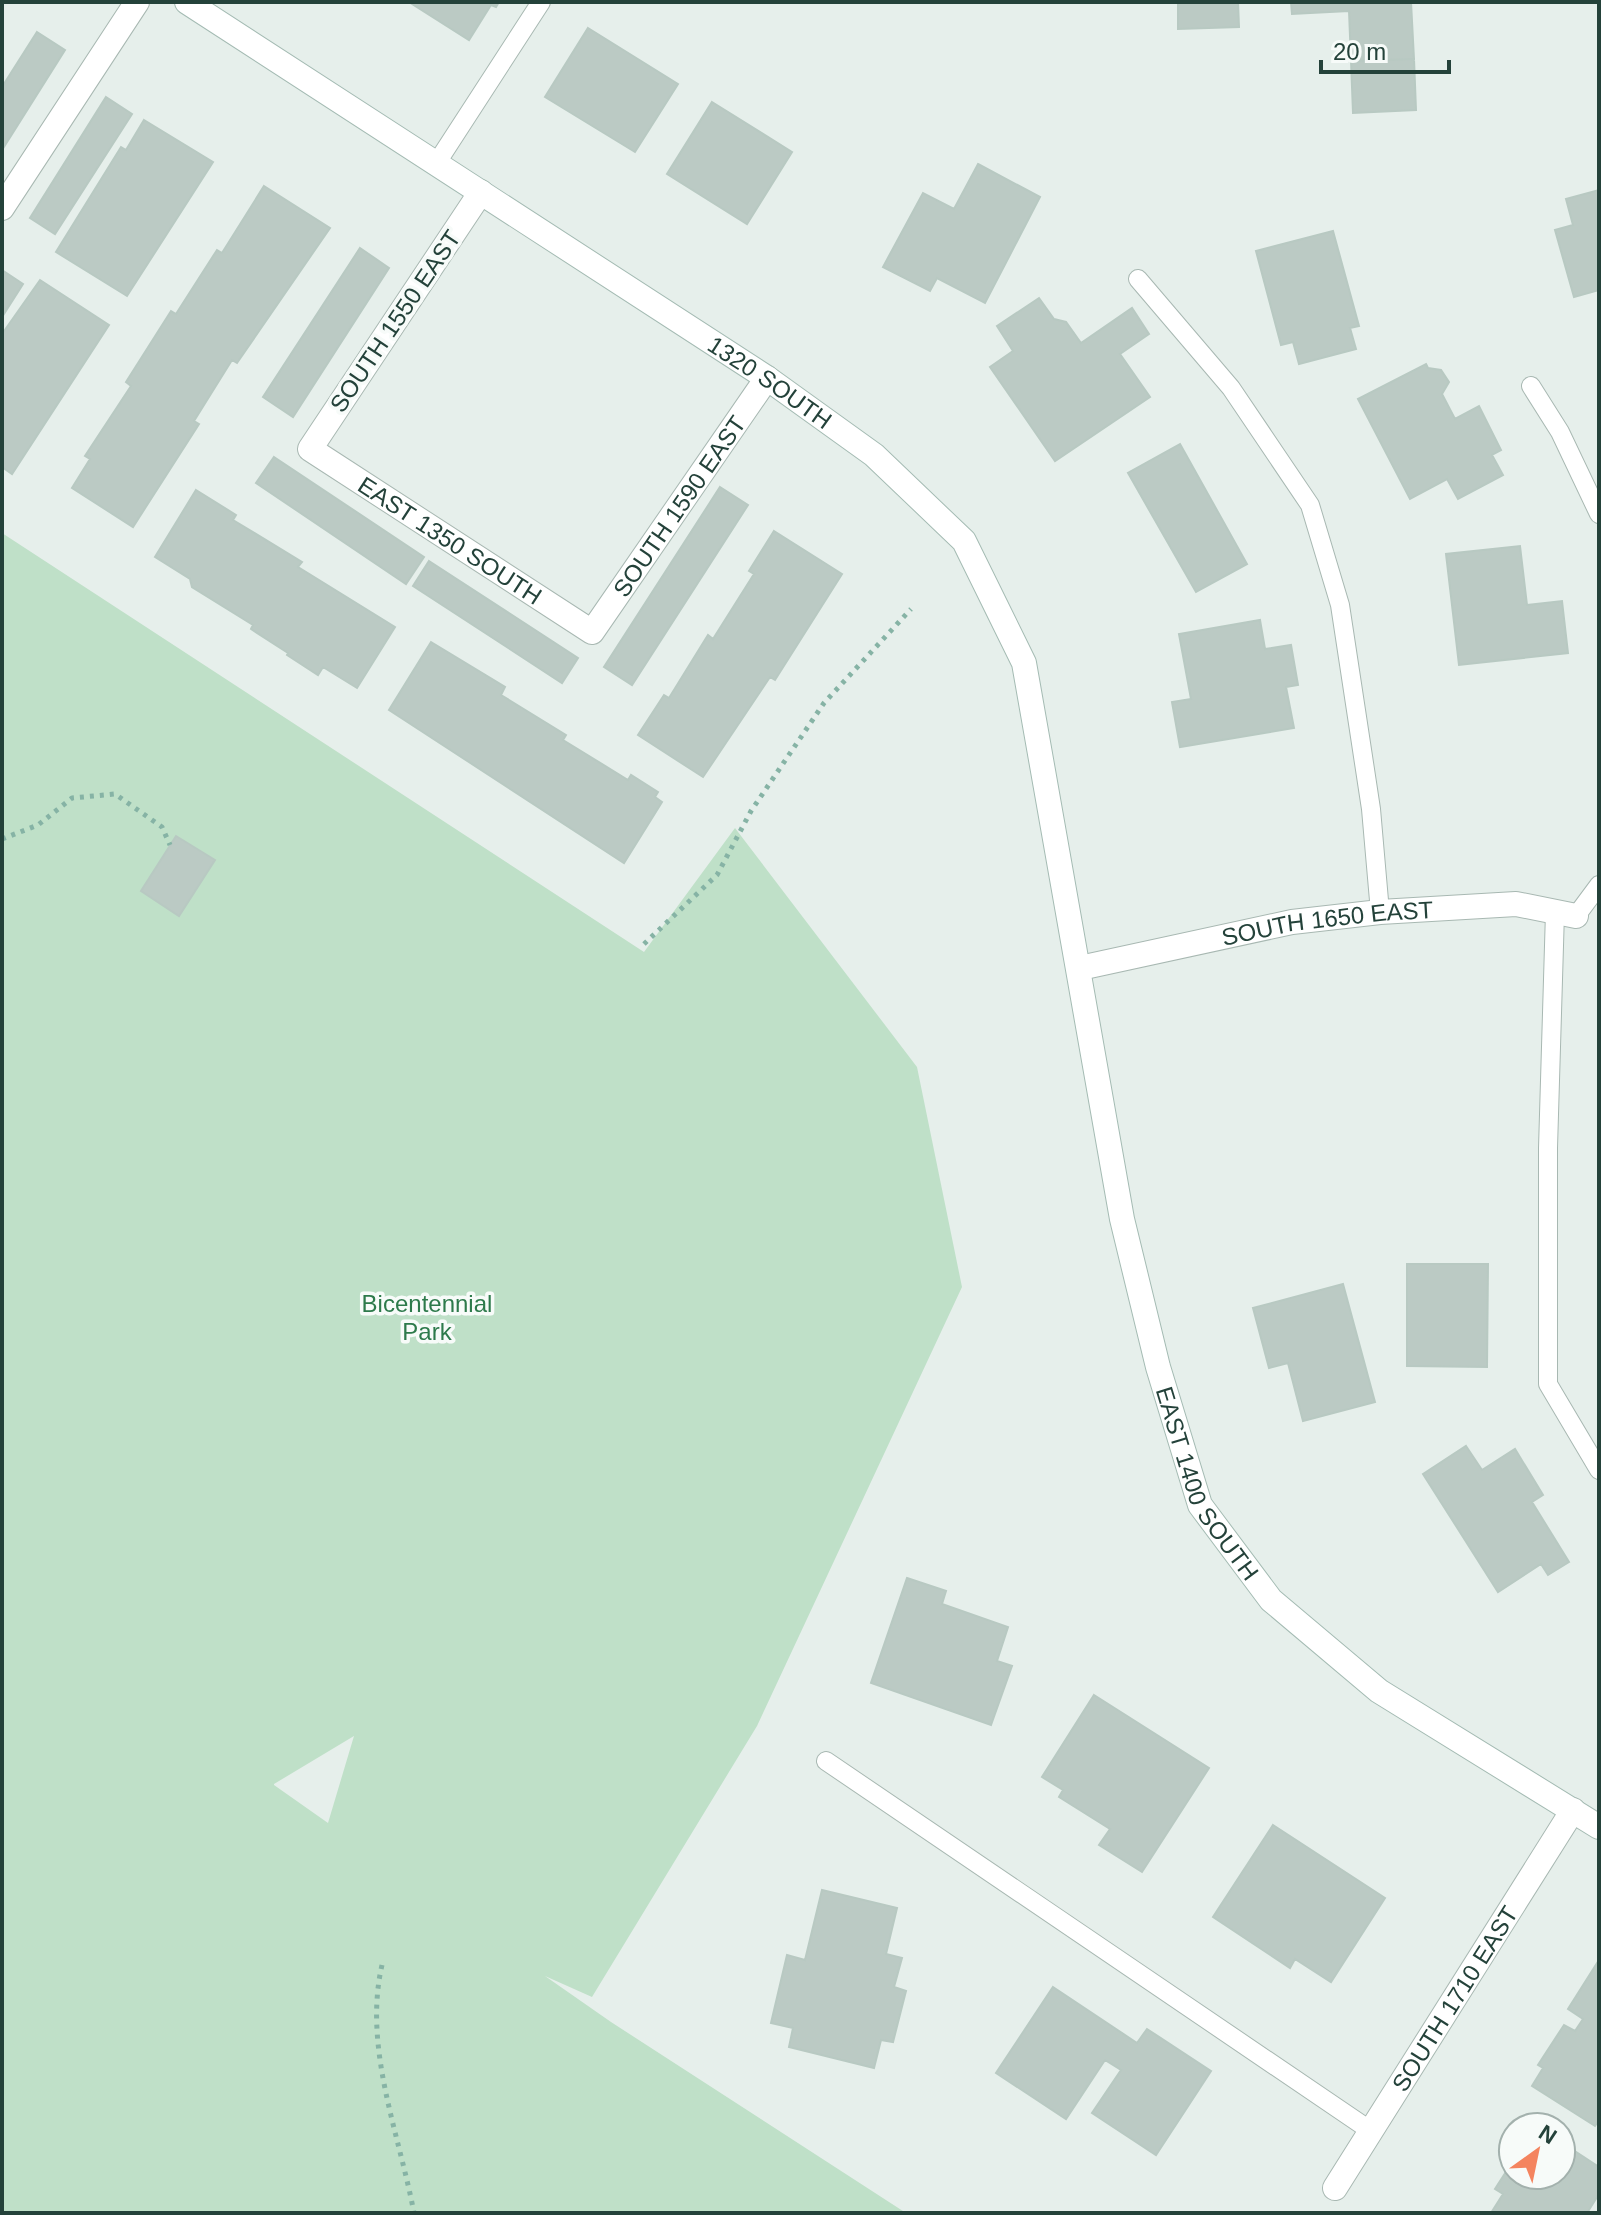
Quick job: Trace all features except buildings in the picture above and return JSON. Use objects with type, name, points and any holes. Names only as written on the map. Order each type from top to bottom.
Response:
[{"type":"street","points":[[2,208],[137,2]]},
{"type":"street","name":"1320 SOUTH","points":[[195,4],[767,378],[874,455],[964,541],[1024,663],[1080,968]]},
{"type":"street","name":"SOUTH 1550 EAST","points":[[310,449],[481,192]]},
{"type":"street","name":"SOUTH 1590 EAST","points":[[592,632],[767,378]]},
{"type":"street","name":"EAST 1350 SOUTH","points":[[310,449],[592,632]]},
{"type":"street","name":"SOUTH 1650 EAST","points":[[1080,968],[1292,922],[1380,912],[1516,904],[1566,914]]},
{"type":"street","name":"EAST 1400 SOUTH","points":[[1080,968],[1122,1219],[1158,1367],[1200,1505],[1271,1600],[1379,1691],[1599,1827]]},
{"type":"street","name":"SOUTH 1710 EAST","points":[[1335,2188],[1573,1810]]},
{"type":"lane","points":[[436,164],[541,2]]},
{"type":"lane","points":[[1138,279],[1231,388],[1310,505],[1340,605],[1371,809],[1380,912]]},
{"type":"lane","points":[[1531,386],[1560,432],[1599,514]]},
{"type":"lane","points":[[1599,885],[1566,914],[1548,1148],[1548,1384],[1599,1470]]},
{"type":"lane","points":[[826,1761],[1371,2131]]},
{"type":"path","points":[[644,944],[717,875],[751,811],[824,703],[911,609]]},
{"type":"path","points":[[2,839],[38,825],[72,798],[115,794],[162,827],[170,845]]},
{"type":"path","points":[[382,1965],[377,1990],[376,2038],[414,2213]]},
{"type":"green space","name":"Bicentennial Park","points":[[2,533],[644,952],[735,828],[917,1067],[962,1287],[757,1726],[592,1997],[545,1976],[906,2213],[2,2213]],"holes":[[[354,1736],[328,1823],[274,1784]]]}]
